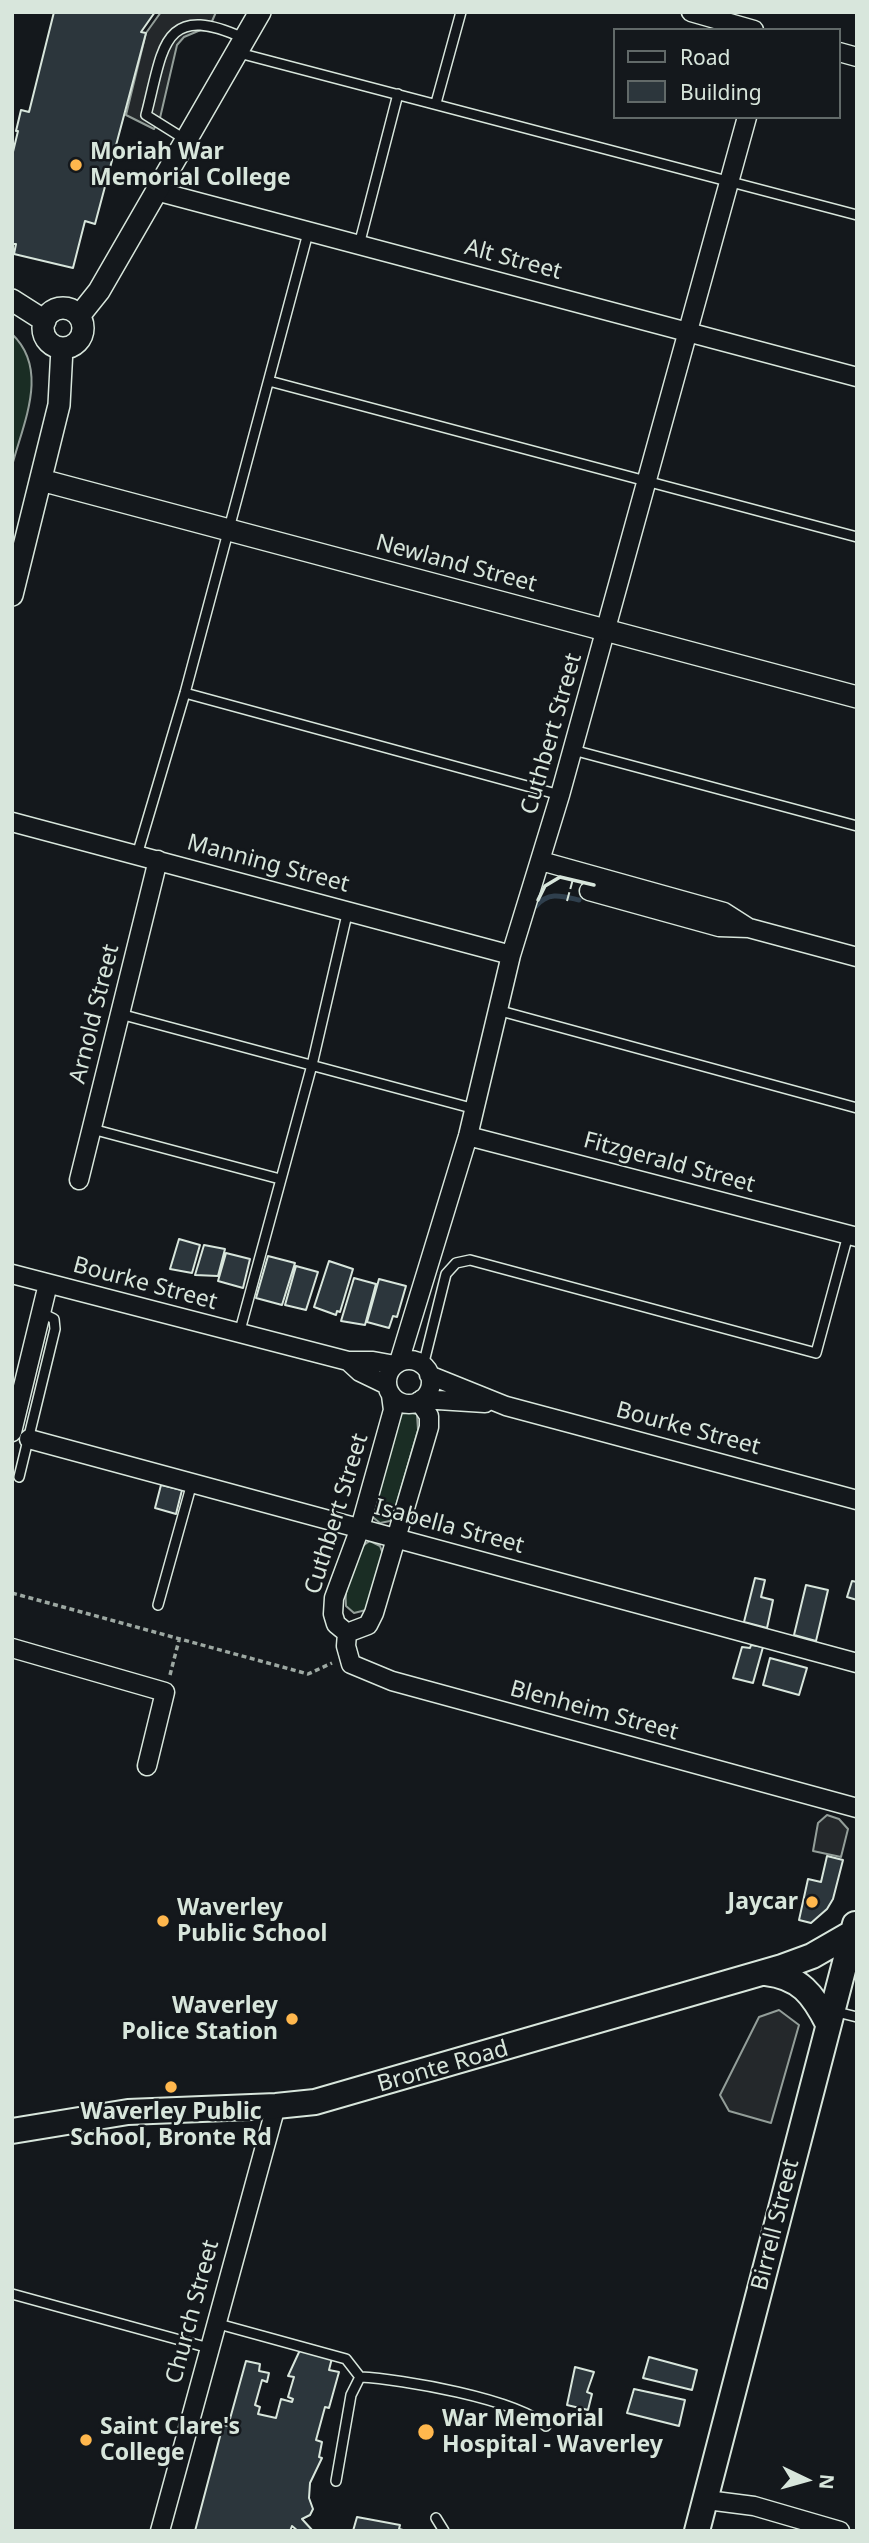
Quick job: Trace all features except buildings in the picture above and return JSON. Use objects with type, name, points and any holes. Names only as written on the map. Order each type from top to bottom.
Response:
[{"type":"main road","name":"Bronte Road","points":[[12,2131],[128,2112],[276,2106],[353,2093],[763,1973],[812,1956],[855,1928]]},
{"type":"main road","name":"Birrell Street","points":[[697,2531],[855,1928]]},
{"type":"main road","points":[[763,1973],[784,1975],[800,1983],[830,2017]]},
{"type":"street","points":[[79,316],[99,291],[260,12]]},
{"type":"street","points":[[691,12],[747,28]]},
{"type":"street","name":"Cuthbert Street","points":[[397,1364],[468,1136],[511,956],[573,750],[746,119]]},
{"type":"street","name":"Alt Street","points":[[156,191],[857,377]]},
{"type":"street","points":[[12,300],[45,321]]},
{"type":"street","points":[[45,321],[60,309],[79,316]]},
{"type":"street","points":[[62,348],[79,340],[83,328],[79,316]]},
{"type":"street","points":[[45,321],[47,339],[62,348]]},
{"type":"street","points":[[12,596],[59,405],[62,348]]},
{"type":"street","name":"Newland Street","points":[[41,480],[857,697]]},
{"type":"street","name":"Manning Street","points":[[12,822],[348,910],[511,956]]},
{"type":"street","name":"Arnold Street","points":[[79,1180],[158,860]]},
{"type":"street","points":[[541,860],[724,912],[749,928]]},
{"type":"street","points":[[589,891],[719,928],[749,928],[857,957]]},
{"type":"street","name":"Fitzgerald Street","points":[[468,1136],[852,1236]]},
{"type":"street","name":"Bourke Street","points":[[12,1275],[348,1361],[373,1360],[397,1364]]},
{"type":"street","points":[[20,1435],[48,1284]]},
{"type":"street","points":[[412,1360],[426,1370],[430,1388],[421,1400],[401,1402],[389,1390],[387,1376],[397,1364],[412,1360]]},
{"type":"street","name":"Bourke Street","points":[[348,1361],[389,1390]]},
{"type":"street","name":"Bourke Street","points":[[426,1370],[506,1406],[857,1500]]},
{"type":"street","name":"Cuthbert Street","points":[[347,1633],[336,1625],[333,1614],[334,1598],[360,1528],[393,1410],[389,1390]]},
{"type":"street","points":[[348,1655],[347,1633],[368,1625],[429,1427],[429,1416],[421,1400]]},
{"type":"street","name":"Bourke Street","points":[[421,1400],[506,1406]]},
{"type":"street","name":"Isabella Street","points":[[20,1435],[857,1663]]},
{"type":"street","points":[[12,1648],[166,1692],[147,1766]]},
{"type":"street","name":"Blenheim Street","points":[[348,1655],[351,1664],[392,1682],[857,1808]]},
{"type":"street","name":"Church Street","points":[[160,2531],[276,2106]]},
{"type":"street","points":[[707,2500],[754,2507],[840,2531]]},
{"type":"lane","points":[[436,103],[461,12]]},
{"type":"lane","points":[[186,140],[146,115],[161,59],[172,34],[183,24],[198,20],[212,23],[241,46],[398,94],[857,215]]},
{"type":"lane","points":[[359,245],[398,94]]},
{"type":"lane","points":[[137,855],[185,693],[308,233]]},
{"type":"lane","points":[[269,381],[857,537]]},
{"type":"lane","points":[[185,693],[560,795]]},
{"type":"lane","points":[[573,750],[857,825]]},
{"type":"lane","points":[[239,1334],[312,1065],[348,910]]},
{"type":"lane","points":[[497,1010],[857,1108]]},
{"type":"lane","points":[[120,1014],[475,1109]]},
{"type":"lane","points":[[92,1129],[280,1179]]},
{"type":"lane","points":[[426,1370],[446,1273],[456,1263],[470,1259],[816,1353],[852,1236]]},
{"type":"lane","points":[[19,1477],[20,1435]]},
{"type":"lane","points":[[158,1605],[192,1483]]},
{"type":"lane","points":[[830,2017],[857,2017]]},
{"type":"lane","points":[[12,2294],[209,2348]]},
{"type":"lane","points":[[215,2323],[346,2359],[360,2377],[397,2379],[507,2406],[535,2415],[546,2426]]},
{"type":"lane","points":[[336,2481],[351,2395],[360,2377]]},
{"type":"lane","points":[[436,2518],[444,2531]]},
{"type":"path","points":[[12,1593],[308,1674],[348,1655]]},
{"type":"path","points":[[166,1692],[179,1640]]},
{"type":"green space","points":[[12,334],[23,348],[30,364],[32,380],[27,415],[12,466]]},
{"type":"green space","points":[[402,1410],[417,1414],[418,1430],[393,1517],[390,1521],[380,1523],[370,1515]]},
{"type":"green space","points":[[370,1541],[380,1546],[383,1554],[366,1610],[354,1613],[346,1606],[348,1579],[354,1560]]},
{"type":"shaded area","points":[[161,12],[216,12],[210,26],[184,37],[177,45],[160,118],[154,129],[126,115],[146,33]]},
{"type":"shaded area","points":[[827,1815],[839,1819],[848,1829],[841,1857],[813,1851],[818,1823]]},
{"type":"shaded area","points":[[779,2010],[799,2025],[771,2123],[729,2111],[720,2095],[759,2017]]},
{"type":"waterway","points":[[536,906],[551,896],[579,900]]},
{"type":"fence","points":[[567,901],[573,879]]},
{"type":"wall","points":[[538,900],[545,886],[560,877],[594,885]]},
{"type":"place","name":"Moriah War Memorial College","points":[[76,165]]},
{"type":"place","name":"Jaycar","points":[[812,1902]]},
{"type":"place","name":"Waverley Public School","points":[[163,1921]]},
{"type":"place","name":"Waverley Police Station","points":[[292,2019]]},
{"type":"place","name":"Waverley Public School, Bronte Rd","points":[[171,2087]]},
{"type":"place","name":"War Memorial Hospital - Waverley","points":[[426,2432]]},
{"type":"place","name":"Saint Clare's College","points":[[86,2440]]}]
